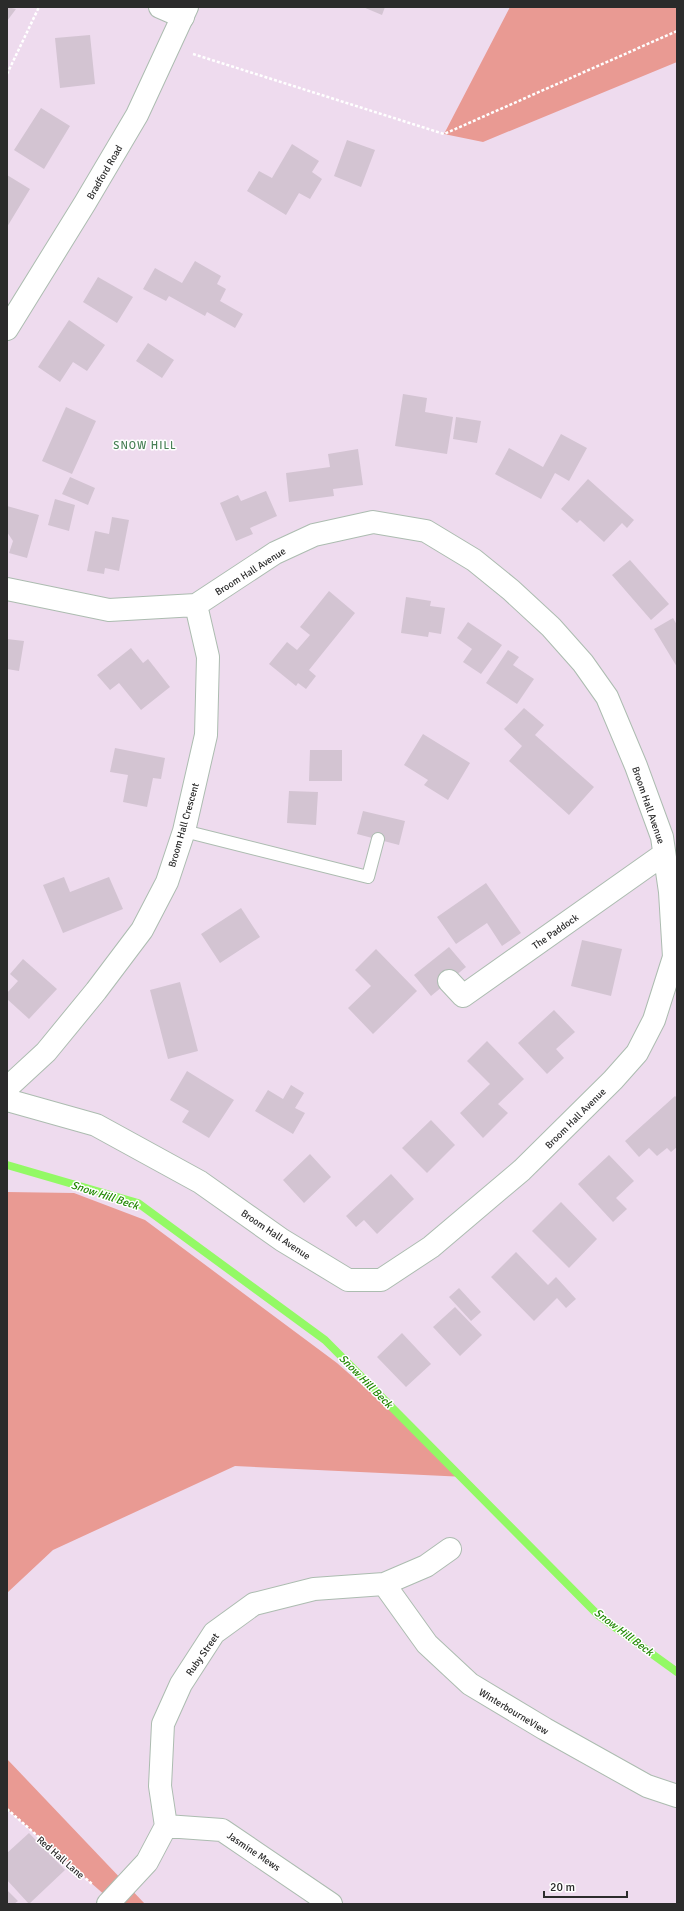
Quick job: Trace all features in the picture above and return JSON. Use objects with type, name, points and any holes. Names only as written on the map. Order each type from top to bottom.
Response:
[{"type":"street","points":[[160,7],[185,12]]},
{"type":"street","name":"Bradford Road","points":[[7,329],[85,203],[137,115],[185,12]]},
{"type":"street","name":"Broom Hall Avenue","points":[[7,1100],[96,1125],[200,1182],[282,1240],[348,1280],[381,1280],[431,1247],[522,1170],[637,1053],[654,1020],[674,957],[670,892],[662,837],[636,766],[607,697],[583,663],[551,628],[511,590],[474,560],[426,531],[373,522],[314,534],[275,553],[196,605]]},
{"type":"street","points":[[7,589],[109,610],[196,605]]},
{"type":"street","name":"Broom Hall Crescent","points":[[7,1088],[46,1052],[96,991],[142,930],[167,882],[184,831],[206,735],[208,657],[196,605]]},
{"type":"street","name":"The Paddock","points":[[449,981],[463,996],[664,854]]},
{"type":"street","name":"Ruby Street","points":[[166,1826],[160,1786],[163,1724],[181,1684],[214,1633],[254,1604],[314,1589],[384,1584],[426,1566],[450,1549]]},
{"type":"street","name":"WinterbourneView","points":[[384,1584],[427,1644],[470,1684],[545,1729],[648,1786],[677,1796]]},
{"type":"street","points":[[109,1902],[147,1862],[166,1826]]},
{"type":"street","name":"Jasmine Mews","points":[[166,1826],[222,1830],[331,1904]]},
{"type":"lane","points":[[184,831],[368,877],[378,839]]},
{"type":"path","points":[[7,74],[39,7]]},
{"type":"path","points":[[169,46],[444,134],[677,31]]},
{"type":"path","name":"Red Hall Lane","points":[[7,1809],[109,1902]]},
{"type":"shaded area","points":[[510,7],[677,7],[677,62],[483,142],[444,134]]},
{"type":"shaded area","points":[[7,1192],[74,1193],[145,1220],[337,1363],[466,1477],[235,1466],[53,1550],[7,1593]]},
{"type":"shaded area","points":[[7,1759],[145,1904],[115,1904],[7,1809]]},
{"type":"building","points":[[7,7],[16,9],[7,21]]},
{"type":"building","points":[[363,7],[385,7],[382,15]]},
{"type":"building","points":[[90,35],[95,84],[60,88],[55,38]]},
{"type":"building","points":[[41,108],[70,126],[44,169],[14,150]]},
{"type":"building","points":[[347,140],[375,150],[361,187],[334,176]]},
{"type":"building","points":[[292,144],[319,161],[312,172],[322,179],[310,199],[299,193],[286,215],[247,191],[259,171],[272,178]]},
{"type":"building","points":[[7,175],[30,189],[7,227]]},
{"type":"building","points":[[195,261],[221,276],[217,284],[226,289],[220,301],[243,314],[235,328],[207,312],[205,316],[169,296],[166,301],[143,289],[155,268],[182,283]]},
{"type":"building","points":[[98,277],[133,297],[117,323],[83,302]]},
{"type":"building","points":[[69,320],[105,345],[87,371],[73,362],[60,382],[38,367]]},
{"type":"building","points":[[148,343],[174,360],[162,378],[136,361]]},
{"type":"building","points":[[403,394],[427,398],[425,412],[453,417],[447,454],[395,446]]},
{"type":"building","points":[[66,407],[96,421],[72,474],[42,461]]},
{"type":"building","points":[[456,417],[481,421],[477,443],[453,439]]},
{"type":"building","points":[[561,434],[587,448],[569,481],[555,473],[541,499],[495,474],[509,448],[543,467]]},
{"type":"building","points":[[358,449],[363,485],[333,489],[334,496],[289,502],[286,473],[330,467],[328,454]]},
{"type":"building","points":[[70,477],[95,488],[88,505],[62,494]]},
{"type":"building","points":[[588,479],[634,520],[627,528],[622,523],[604,542],[580,520],[577,523],[561,509]]},
{"type":"building","points":[[266,491],[277,516],[250,528],[253,534],[236,541],[220,503],[238,495],[241,501]]},
{"type":"building","points":[[55,499],[75,505],[69,531],[48,525]]},
{"type":"building","points":[[7,506],[39,515],[27,558],[9,553],[13,541],[7,532]]},
{"type":"building","points":[[112,517],[129,520],[119,571],[105,568],[104,574],[87,571],[95,531],[109,534]]},
{"type":"building","points":[[630,560],[669,604],[651,620],[612,575]]},
{"type":"building","points":[[329,591],[355,613],[309,670],[316,676],[306,689],[298,683],[296,686],[269,664],[287,642],[297,650],[310,635],[300,627]]},
{"type":"building","points":[[406,597],[431,601],[430,606],[445,608],[441,634],[429,632],[428,637],[401,633]]},
{"type":"building","points":[[673,618],[677,625],[677,667],[654,629]]},
{"type":"building","points":[[468,622],[502,645],[481,674],[463,662],[472,649],[457,638]]},
{"type":"building","points":[[7,639],[24,641],[19,671],[7,669]]},
{"type":"building","points":[[131,648],[143,663],[148,659],[170,687],[141,710],[119,683],[110,690],[97,675]]},
{"type":"building","points":[[508,650],[519,657],[513,665],[534,679],[517,704],[486,683]]},
{"type":"building","points":[[524,708],[544,725],[535,735],[594,787],[569,815],[509,761],[522,746],[504,729]]},
{"type":"building","points":[[423,734],[470,763],[448,800],[424,785],[428,780],[404,765]]},
{"type":"building","points":[[115,748],[165,758],[161,779],[153,778],[147,807],[123,802],[128,775],[110,772]]},
{"type":"building","points":[[310,750],[342,750],[342,781],[309,781]]},
{"type":"building","points":[[289,791],[318,792],[316,825],[287,823]]},
{"type":"building","points":[[363,811],[405,821],[399,845],[357,834]]},
{"type":"building","points":[[64,877],[70,892],[109,877],[123,909],[63,933],[43,885]]},
{"type":"building","points":[[486,883],[521,933],[502,946],[487,923],[456,944],[437,917]]},
{"type":"building","points":[[241,908],[260,937],[220,963],[201,934]]},
{"type":"building","points":[[582,940],[622,949],[611,996],[571,986]]},
{"type":"building","points":[[449,947],[466,967],[431,996],[414,975]]},
{"type":"building","points":[[376,949],[417,991],[373,1034],[348,1008],[371,986],[355,970]]},
{"type":"building","points":[[23,959],[57,989],[29,1019],[7,999],[7,993],[18,981],[10,974]]},
{"type":"building","points":[[180,982],[198,1051],[168,1059],[150,990]]},
{"type":"building","points":[[554,1010],[575,1032],[556,1049],[564,1058],[547,1074],[518,1043]]},
{"type":"building","points":[[487,1041],[524,1079],[498,1104],[508,1113],[483,1138],[460,1113],[490,1084],[467,1061]]},
{"type":"building","points":[[187,1071],[234,1100],[209,1138],[182,1122],[189,1111],[170,1100]]},
{"type":"building","points":[[291,1085],[304,1093],[295,1108],[305,1113],[293,1134],[255,1111],[268,1090],[283,1099]]},
{"type":"building","points":[[675,1096],[677,1098],[677,1147],[671,1152],[667,1148],[657,1156],[649,1148],[639,1157],[625,1141]]},
{"type":"building","points":[[431,1120],[455,1145],[427,1173],[402,1148]]},
{"type":"building","points":[[310,1154],[331,1177],[304,1203],[283,1180]]},
{"type":"building","points":[[609,1155],[634,1181],[616,1198],[627,1209],[613,1222],[578,1184]]},
{"type":"building","points":[[391,1174],[414,1199],[377,1234],[364,1220],[356,1227],[346,1216]]},
{"type":"building","points":[[561,1202],[597,1239],[569,1268],[532,1231]]},
{"type":"building","points":[[516,1252],[548,1285],[556,1277],[576,1299],[566,1308],[557,1298],[534,1321],[491,1277]]},
{"type":"building","points":[[459,1288],[481,1312],[471,1321],[449,1297]]},
{"type":"building","points":[[455,1307],[482,1335],[460,1356],[433,1327]]},
{"type":"building","points":[[402,1333],[431,1364],[406,1387],[377,1357]]},
{"type":"building","points":[[29,1833],[65,1870],[29,1904],[7,1880],[7,1853]]},
{"type":"building","points":[[7,1890],[18,1901],[14,1904],[7,1904]]},
{"type":"waterway","name":"Snow Hill Beck","points":[[7,1165],[138,1203],[325,1340],[598,1615],[677,1672]]},
{"type":"district","name":"SNOW HILL","points":[[145,445]]}]
